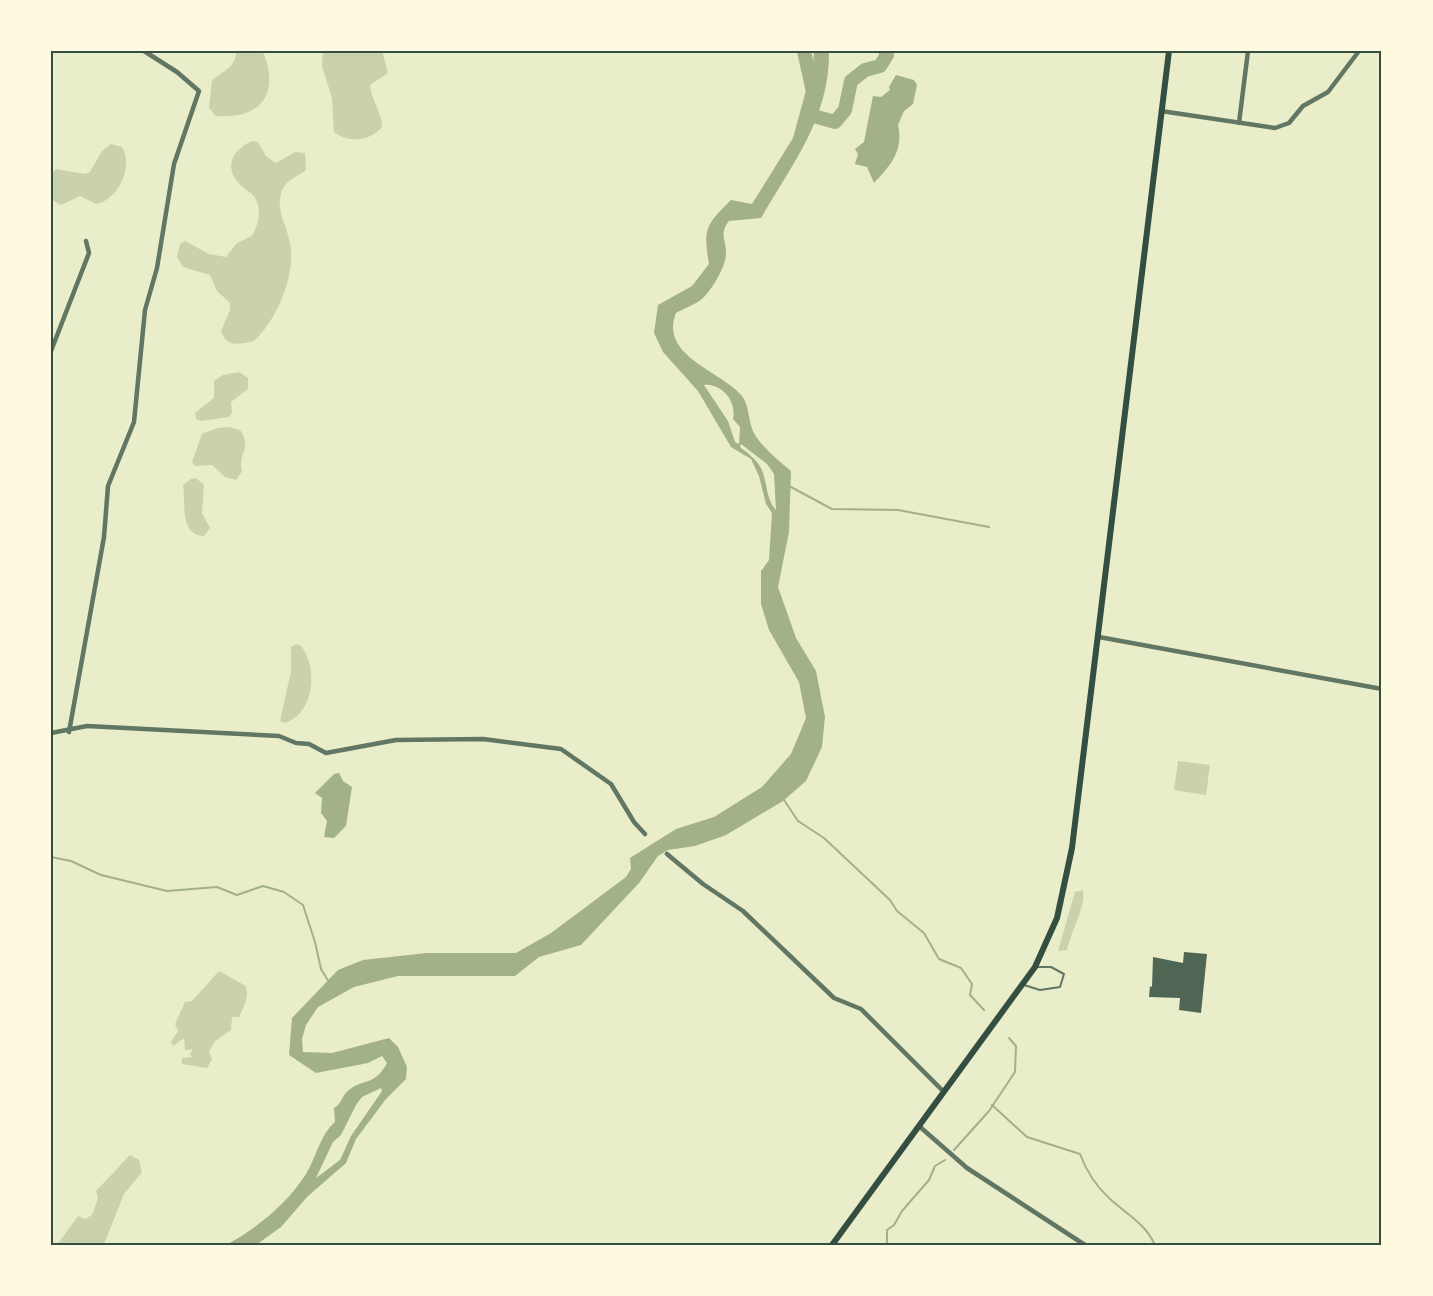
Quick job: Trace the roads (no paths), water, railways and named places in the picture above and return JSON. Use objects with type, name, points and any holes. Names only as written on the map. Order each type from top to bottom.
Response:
[{"type":"main road","points":[[832,1245],[1023,985],[1035,967],[1057,918],[1072,848],[1169,51]]},
{"type":"street","points":[[69,732],[104,537],[108,486],[134,422],[145,310],[157,268],[174,164],[199,91],[177,72],[144,51]]},
{"type":"street","points":[[1239,123],[1248,51]]},
{"type":"street","points":[[1161,111],[1275,128],[1289,123],[1303,106],[1328,92],[1359,51]]},
{"type":"street","points":[[51,351],[89,253],[86,241]]},
{"type":"street","points":[[1099,637],[1382,689]]},
{"type":"street","points":[[51,733],[69,732],[87,726],[279,736],[296,743],[309,744],[326,753],[396,740],[483,739],[561,749],[611,784],[634,822],[645,834]]},
{"type":"street","points":[[667,854],[703,884],[743,911],[834,998],[861,1009],[943,1092]]},
{"type":"street","points":[[920,1126],[967,1168],[1085,1245]]},
{"type":"lane","points":[[1023,985],[1040,990],[1060,987],[1064,974],[1051,967],[1035,967]]},
{"type":"waterway","points":[[804,51],[813,92]]},
{"type":"waterway","points":[[810,115],[835,122],[845,110],[851,81],[865,70],[880,66],[887,55],[885,51]]},
{"type":"waterway","points":[[789,486],[832,509],[898,510],[989,527]]},
{"type":"waterway","points":[[784,800],[798,821],[824,838],[890,900],[897,911],[924,933],[939,959],[961,968],[972,984],[970,995],[984,1010]]},
{"type":"waterway","points":[[51,857],[71,861],[101,875],[167,891],[217,887],[237,895],[263,886],[284,892],[303,905],[321,969],[329,982]]},
{"type":"waterway","points":[[954,1150],[989,1111],[1015,1072],[1016,1046],[1009,1038]]},
{"type":"waterway","points":[[992,1105],[1027,1137],[1080,1154],[1088,1172],[1100,1188],[1141,1225],[1155,1245]]},
{"type":"waterway","points":[[887,1245],[887,1230],[894,1225],[902,1211],[929,1180],[935,1166],[945,1160]]}]
